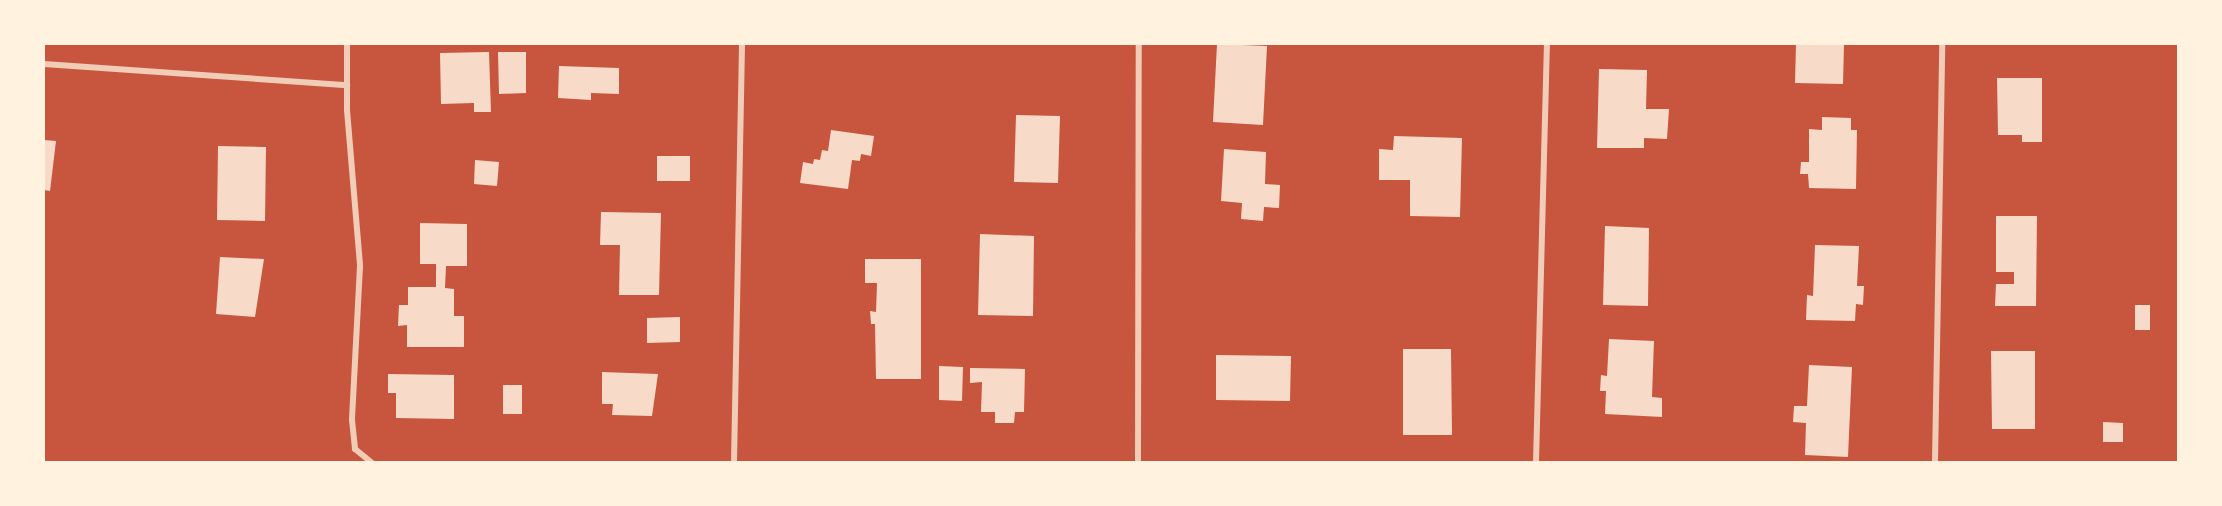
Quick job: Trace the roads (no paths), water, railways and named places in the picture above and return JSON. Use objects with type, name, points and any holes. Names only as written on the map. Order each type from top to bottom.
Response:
[{"type":"street","points":[[347,44],[347,85],[360,266],[352,420],[356,450],[371,462]]},
{"type":"street","points":[[734,462],[742,44]]},
{"type":"street","points":[[1138,462],[1139,44]]},
{"type":"street","points":[[1536,462],[1547,44]]},
{"type":"street","points":[[1935,462],[1942,44]]},
{"type":"street","points":[[44,63],[347,85]]}]
